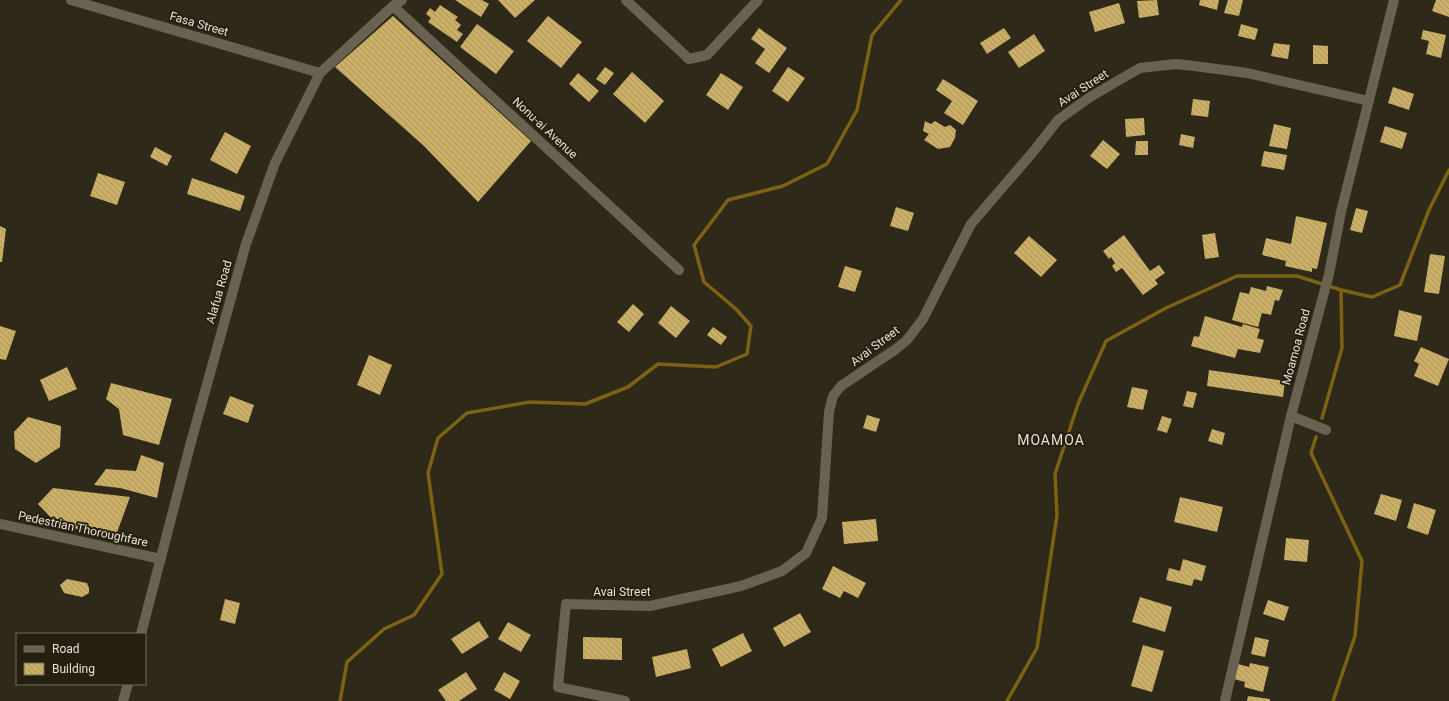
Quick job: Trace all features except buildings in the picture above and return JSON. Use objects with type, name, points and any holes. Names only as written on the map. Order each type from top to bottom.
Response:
[{"type":"street","name":"Fasa Street","points":[[71,0],[90,3],[320,73]]},
{"type":"street","name":"Alafua Road","points":[[141,633],[191,442],[246,244],[275,164],[320,73],[393,6],[402,0]]},
{"type":"street","points":[[626,0],[689,59],[707,55],[758,0]]},
{"type":"street","name":"Moamoa Road","points":[[1225,701],[1291,416],[1329,274],[1341,212],[1394,0]]},
{"type":"street","name":"Nonu-ai Avenue","points":[[393,6],[679,270]]},
{"type":"street","name":"Avai Street","points":[[625,701],[558,687],[566,604],[657,605],[741,586],[782,571],[806,553],[822,518],[829,412],[834,396],[841,386],[907,340],[923,319],[971,224],[1033,152],[1058,120],[1090,97],[1140,68],[1176,64],[1247,73],[1369,102]]},
{"type":"street","points":[[1291,416],[1326,430]]},
{"type":"street","name":"Pedestrian Thoroughfare","points":[[0,524],[161,559]]},
{"type":"street","points":[[122,701],[128,685]]},
{"type":"waterway","points":[[340,701],[347,662],[384,629],[414,615],[442,574],[428,473],[438,438],[467,413],[530,402],[585,404],[628,387],[658,364],[716,367],[747,354],[751,326],[736,309],[704,282],[694,245],[728,200],[783,186],[827,164],[857,110],[872,35],[901,0]]},
{"type":"waterway","points":[[1007,701],[1037,648],[1057,515],[1055,474],[1078,404],[1106,341],[1166,308],[1237,276],[1297,276],[1341,290],[1372,297],[1400,285],[1429,210],[1449,170]]},
{"type":"waterway","points":[[1322,418],[1342,348],[1341,290]]},
{"type":"waterway","points":[[1316,437],[1311,453],[1362,561],[1355,636],[1333,701]]},
{"type":"district","name":"MOAMOA","points":[[1051,440]]}]
